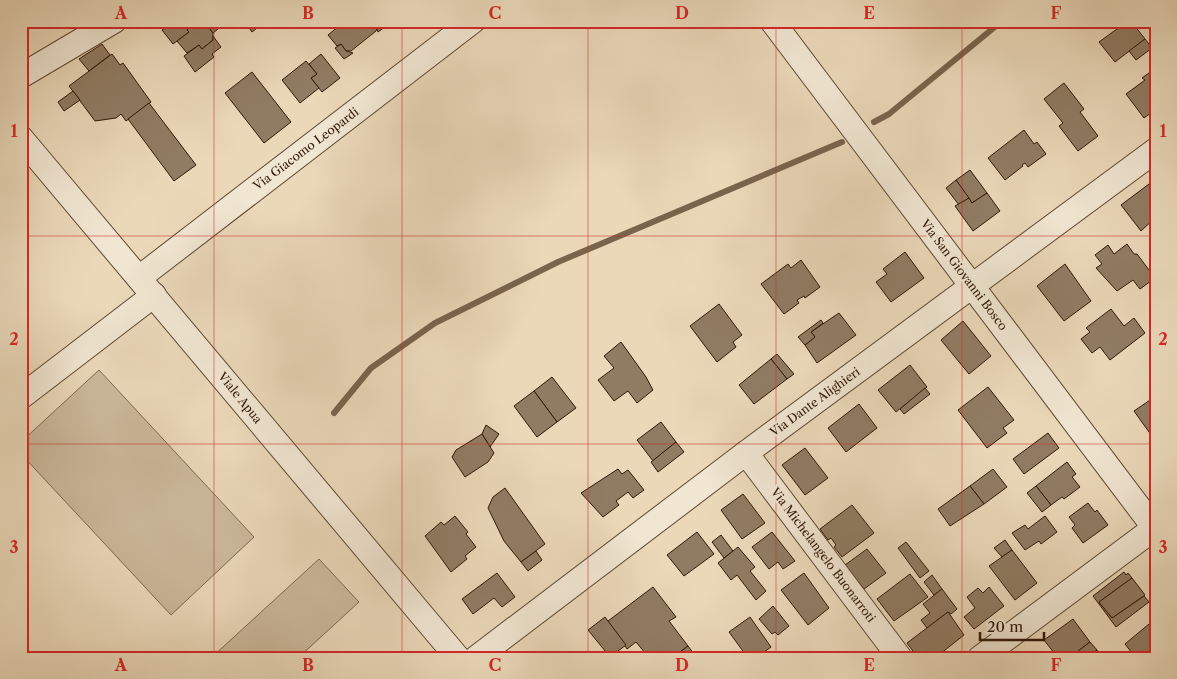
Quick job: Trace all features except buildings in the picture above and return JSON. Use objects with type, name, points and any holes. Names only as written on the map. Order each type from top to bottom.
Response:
[{"type":"street","points":[[21,76],[114,21]]},
{"type":"street","name":"Via Giacomo Leopardi","points":[[21,397],[146,286],[473,21]]},
{"type":"street","name":"Via San Giovanni Bosco","points":[[772,21],[1155,528]]},
{"type":"street","name":"Viale Apua","points":[[21,138],[458,658]]},
{"type":"street","name":"Via Dante Alighieri","points":[[476,658],[746,453],[1156,150]]},
{"type":"street","name":"Via Michelangelo Buonarroti","points":[[746,453],[900,658]]},
{"type":"street","points":[[980,658],[1155,528]]},
{"type":"shaded area","points":[[99,370],[254,537],[171,615],[21,454],[21,442]]},
{"type":"shaded area","points":[[319,559],[359,602],[298,658],[211,658]]},
{"type":"waterway","points":[[874,122],[889,114],[1002,21]]},
{"type":"waterway","points":[[334,413],[371,368],[435,323],[558,262],[842,142]]}]
